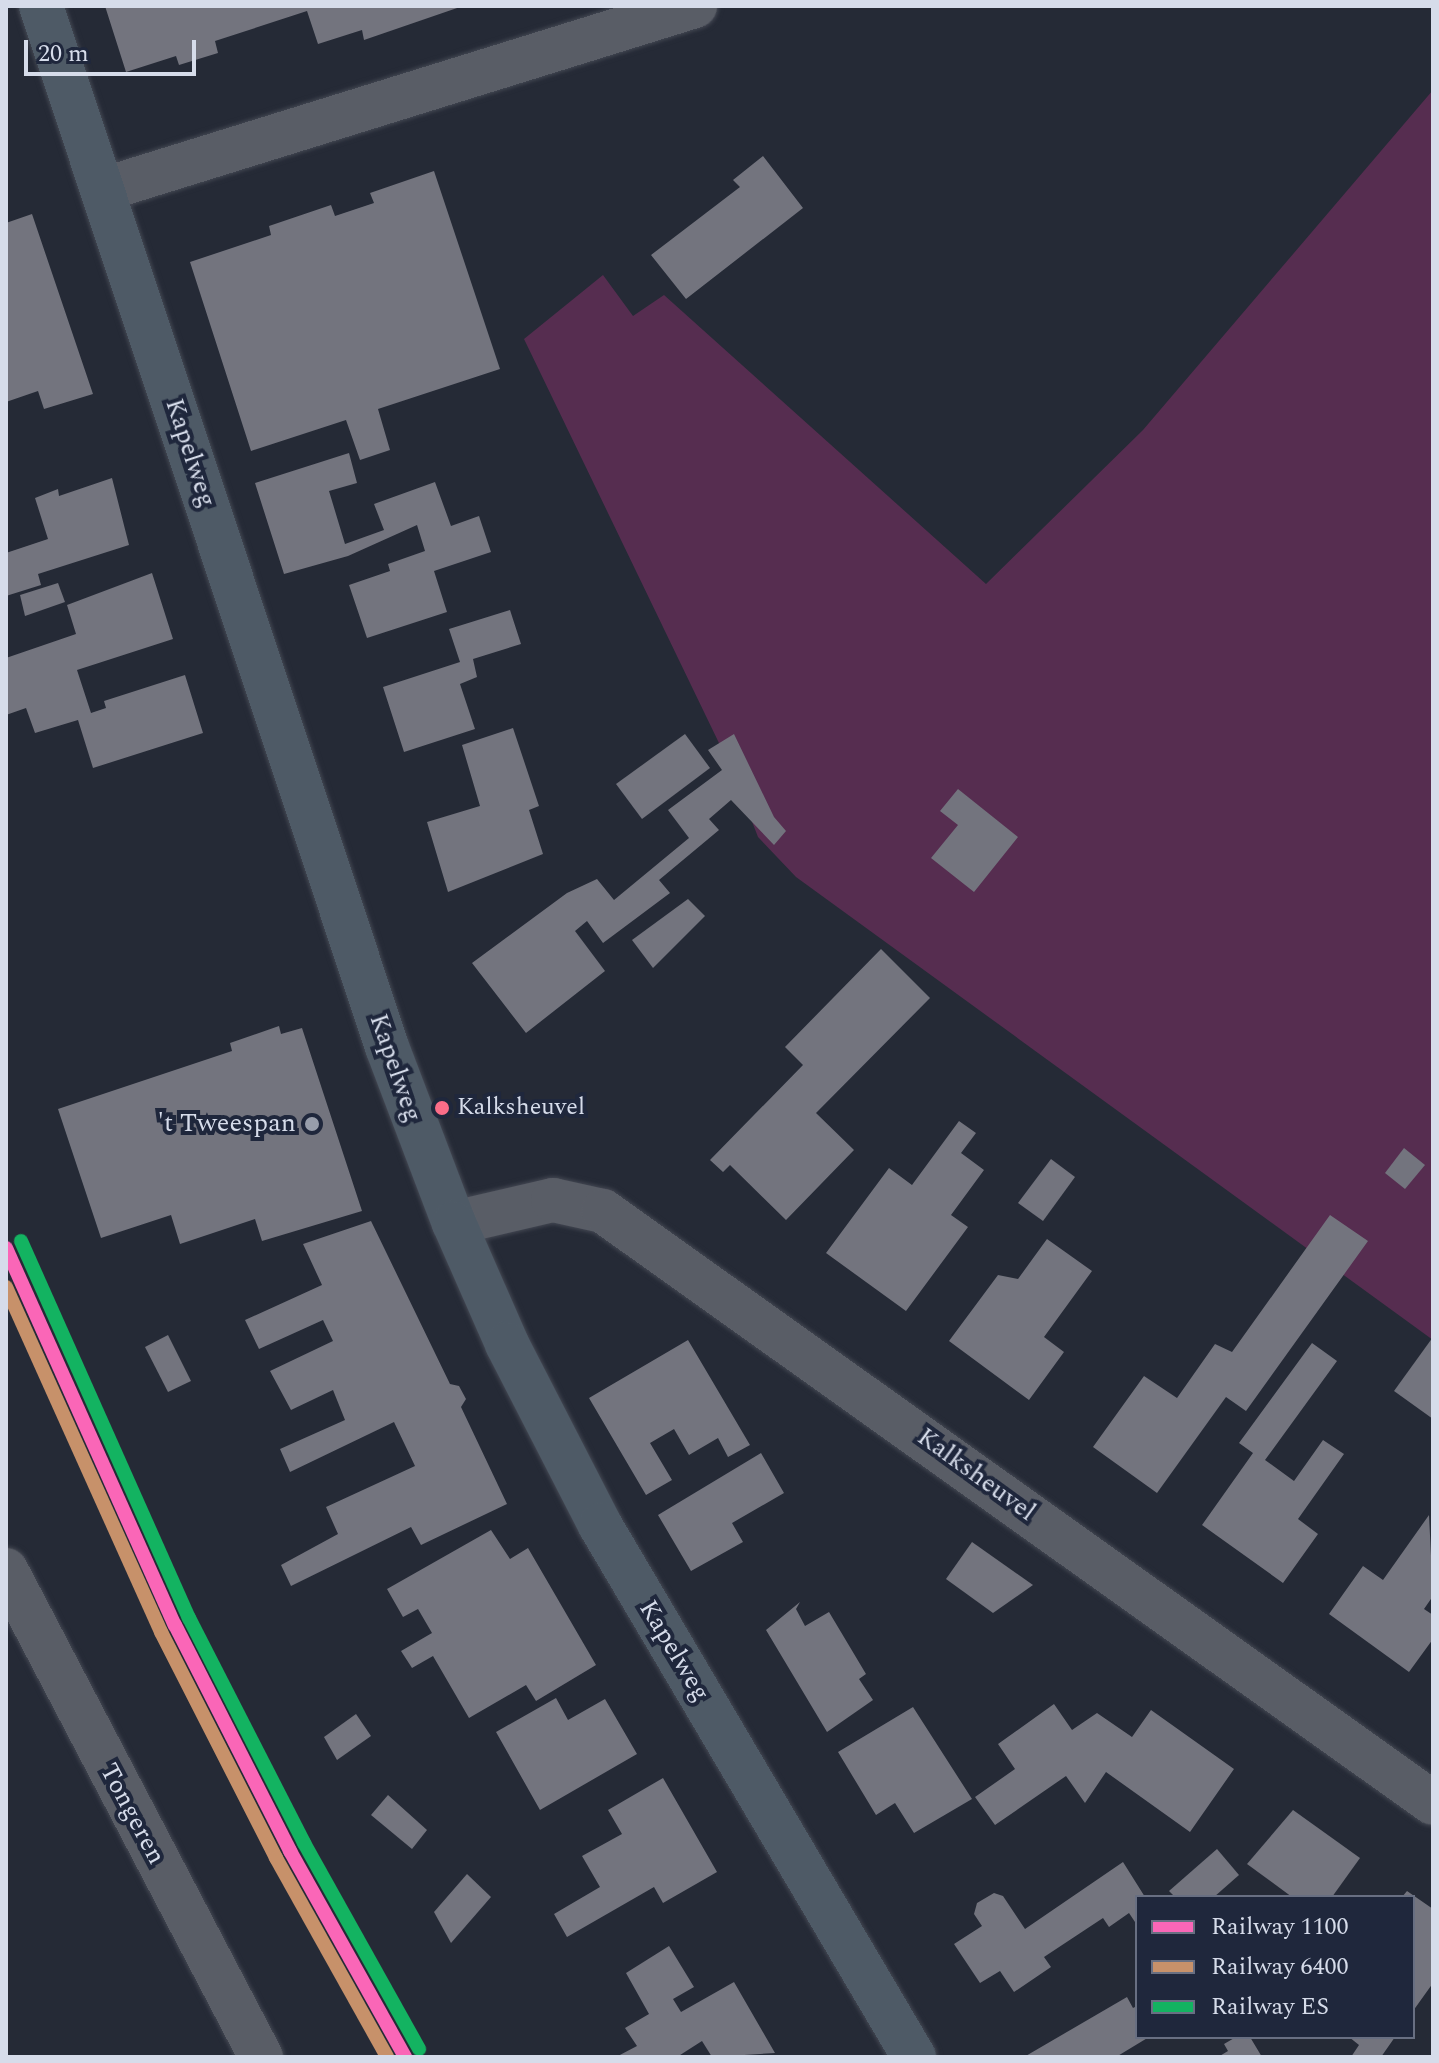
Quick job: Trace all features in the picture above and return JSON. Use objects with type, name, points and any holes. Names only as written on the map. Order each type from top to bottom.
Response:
[{"type":"main road","name":"Kapelweg","points":[[41,6],[387,1047],[454,1223],[507,1344],[600,1525],[914,2057]]},
{"type":"street","points":[[102,190],[684,8]]},
{"type":"street","name":"Kalksheuvel","points":[[454,1223],[553,1200],[603,1211],[1433,1803]]},
{"type":"street","name":"Tongeren","points":[[6,1570],[261,2057]]},
{"type":"shaded area","points":[[1433,90],[1433,1340],[796,877],[758,837],[732,770],[524,339],[603,275],[633,316],[664,295],[986,584],[1143,430]]},
{"type":"building","points":[[105,6],[460,7],[364,40],[362,30],[318,44],[307,11],[215,41],[218,53],[179,65],[176,56],[126,72]]},
{"type":"building","points":[[763,156],[803,208],[686,299],[651,255],[740,187],[733,180]]},
{"type":"building","points":[[434,171],[500,369],[378,409],[390,450],[360,460],[346,420],[251,451],[190,262],[271,235],[269,226],[331,205],[335,216],[374,203],[370,193]]},
{"type":"building","points":[[32,214],[93,394],[44,409],[38,391],[6,402],[6,223]]},
{"type":"building","points":[[349,453],[357,483],[329,491],[345,544],[384,530],[374,504],[435,482],[451,526],[479,516],[491,552],[434,571],[447,612],[367,638],[349,585],[390,571],[388,564],[425,551],[417,525],[348,556],[284,574],[255,483]]},
{"type":"building","points":[[112,478],[129,545],[38,574],[41,585],[6,596],[6,553],[48,539],[35,498],[58,489],[59,496]]},
{"type":"building","points":[[152,573],[173,639],[77,670],[91,713],[106,708],[104,701],[185,675],[203,733],[93,768],[78,720],[35,733],[26,708],[6,715],[6,658],[76,634],[67,605]]},
{"type":"building","points":[[58,583],[65,602],[25,616],[20,595]]},
{"type":"building","points":[[510,610],[521,644],[473,659],[477,677],[460,684],[475,729],[404,752],[383,687],[460,662],[449,629]]},
{"type":"building","points":[[513,728],[539,806],[529,810],[543,854],[448,892],[427,822],[480,806],[462,745]]},
{"type":"building","points":[[685,734],[710,768],[642,819],[616,784]]},
{"type":"building","points":[[734,734],[774,817],[786,831],[774,845],[731,800],[709,819],[719,830],[659,880],[670,893],[603,943],[587,921],[575,931],[605,971],[526,1033],[472,963],[567,893],[597,879],[614,900],[689,838],[668,810],[722,770],[708,750]]},
{"type":"building","points":[[958,789],[1018,837],[974,892],[931,858],[958,825],[940,811]]},
{"type":"building","points":[[688,899],[705,916],[653,968],[632,940]]},
{"type":"building","points":[[881,949],[930,998],[816,1113],[854,1150],[786,1220],[730,1165],[723,1172],[710,1160],[803,1065],[785,1047]]},
{"type":"building","points":[[279,1026],[281,1034],[302,1028],[362,1211],[262,1241],[255,1219],[180,1244],[171,1215],[101,1238],[58,1109],[232,1051],[230,1043]]},
{"type":"building","points":[[959,1121],[976,1133],[961,1153],[984,1170],[951,1215],[968,1227],[906,1311],[826,1253],[889,1168],[912,1185]]},
{"type":"building","points":[[1404,1148],[1425,1165],[1405,1189],[1385,1173]]},
{"type":"building","points":[[1051,1159],[1075,1177],[1043,1221],[1018,1203]]},
{"type":"building","points":[[1330,1215],[1368,1241],[1246,1411],[1226,1397],[1157,1493],[1093,1447],[1144,1376],[1177,1398],[1215,1344],[1232,1352]]},
{"type":"building","points":[[371,1221],[450,1384],[459,1386],[466,1399],[461,1407],[507,1504],[421,1545],[411,1527],[291,1586],[281,1565],[338,1534],[326,1507],[415,1466],[394,1422],[290,1472],[280,1449],[345,1420],[333,1390],[291,1410],[270,1371],[333,1341],[323,1320],[259,1349],[245,1320],[322,1285],[303,1244]]},
{"type":"building","points":[[1047,1239],[1092,1271],[1044,1337],[1064,1352],[1029,1400],[949,1341],[998,1275],[1018,1279]]},
{"type":"building","points":[[168,1335],[191,1381],[168,1392],[145,1347]]},
{"type":"building","points":[[1433,1337],[1433,1419],[1394,1391]]},
{"type":"building","points":[[688,1340],[750,1445],[728,1457],[718,1438],[689,1455],[674,1429],[650,1443],[672,1480],[646,1495],[589,1398]]},
{"type":"building","points":[[1312,1343],[1337,1361],[1265,1460],[1294,1481],[1323,1440],[1344,1454],[1298,1519],[1318,1534],[1283,1583],[1202,1525],[1253,1453],[1239,1443]]},
{"type":"building","points":[[761,1453],[784,1493],[732,1523],[743,1542],[691,1571],[658,1515]]},
{"type":"building","points":[[1429,1515],[1433,1596],[1424,1609],[1433,1615],[1433,1639],[1409,1672],[1329,1614],[1363,1566],[1383,1580]]},
{"type":"building","points":[[491,1530],[510,1559],[528,1548],[596,1665],[536,1701],[526,1685],[469,1718],[433,1656],[412,1668],[401,1651],[432,1633],[418,1609],[403,1617],[387,1589]]},
{"type":"building","points":[[972,1542],[1033,1585],[993,1613],[946,1579]]},
{"type":"building","points":[[800,1602],[796,1609],[805,1626],[829,1612],[866,1674],[859,1679],[873,1700],[827,1732],[766,1630]]},
{"type":"building","points":[[556,1698],[568,1720],[605,1699],[637,1754],[540,1810],[496,1732]]},
{"type":"building","points":[[1054,1704],[1072,1730],[1097,1713],[1132,1737],[1151,1710],[1234,1769],[1190,1832],[1106,1772],[1085,1803],[1066,1776],[995,1825],[975,1797],[1015,1769],[998,1744]]},
{"type":"building","points":[[913,1707],[972,1799],[914,1833],[895,1803],[876,1815],[838,1752]]},
{"type":"building","points":[[356,1714],[371,1736],[337,1760],[324,1737]]},
{"type":"building","points":[[663,1778],[717,1872],[663,1903],[654,1887],[567,1937],[554,1914],[600,1887],[582,1856],[622,1834],[608,1810]]},
{"type":"building","points":[[388,1795],[427,1830],[412,1849],[371,1815]]},
{"type":"building","points":[[1293,1810],[1360,1858],[1333,1895],[1289,1895],[1247,1864]]},
{"type":"building","points":[[1217,1849],[1239,1875],[1216,1895],[1173,1895],[1169,1891]]},
{"type":"building","points":[[1123,1862],[1144,1895],[1135,1895],[1135,1922],[1129,1913],[1109,1927],[1103,1918],[1044,1957],[1051,1967],[1014,1992],[1000,1971],[980,1983],[954,1944],[982,1926],[974,1914],[977,1903],[994,1893],[1003,1896],[1025,1929]]},
{"type":"building","points":[[467,1874],[491,1897],[451,1943],[434,1912]]},
{"type":"building","points":[[1415,1897],[1433,1909],[1433,1983],[1415,2008]]},
{"type":"building","points":[[669,1946],[694,1987],[673,1999],[681,2012],[734,1982],[775,2053],[712,2057],[702,2041],[677,2057],[616,2057],[637,2046],[625,2028],[649,2014],[626,1973]]},
{"type":"building","points":[[1127,1997],[1135,2007],[1135,2039],[1146,2039],[1116,2057],[1024,2057]]},
{"type":"building","points":[[1233,2039],[1251,2039],[1262,2057],[1218,2057],[1228,2051],[1224,2044]]},
{"type":"building","points":[[1352,2039],[1394,2039],[1381,2057],[1351,2057],[1359,2045]]},
{"type":"rail line","name":"ES","points":[[21,1241],[189,1618],[304,1843],[419,2049]]},
{"type":"rail line","name":"1100","points":[[6,1248],[175,1625],[290,1851],[405,2057]]},
{"type":"rail line","name":"6400","points":[[6,1287],[161,1632],[276,1858],[387,2057]]},
{"type":"place","name":"Kalksheuvel","points":[[442,1108]]},
{"type":"place","name":"'t Tweespan","points":[[312,1124]]}]
